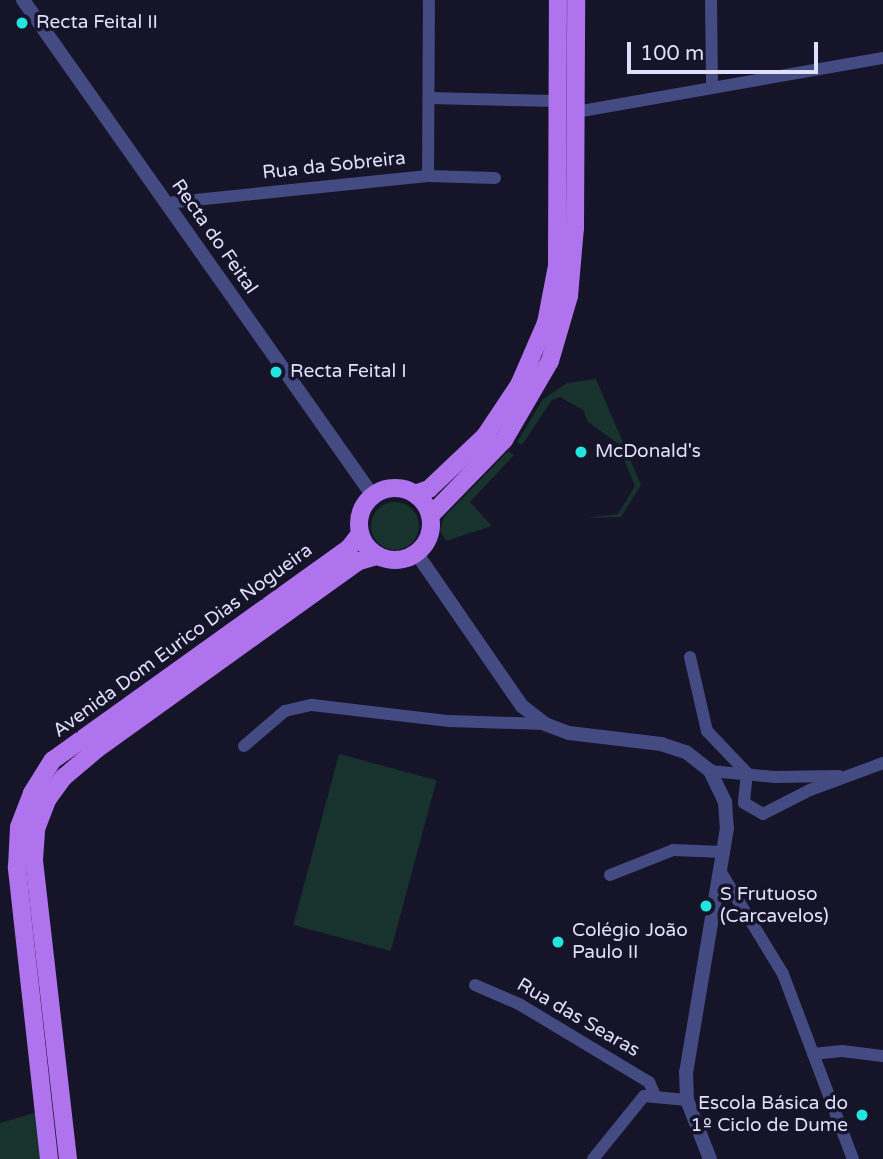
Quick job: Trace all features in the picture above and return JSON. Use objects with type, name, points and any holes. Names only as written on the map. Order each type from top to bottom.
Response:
[{"type":"main road","points":[[415,494],[430,515],[430,537],[417,554],[397,561],[376,556],[360,534],[360,513],[373,496],[394,488],[415,494],[429,489],[485,436],[519,385],[546,323],[557,266],[558,0]]},
{"type":"main road","points":[[430,515],[504,440],[550,360],[569,296],[575,228],[576,0]]},
{"type":"main road","name":"Avenida Dom Eurico Dias Nogueira","points":[[49,1159],[17,867],[19,827],[32,793],[53,760],[349,548],[360,534]]},
{"type":"main road","name":"Avenida Dom Eurico Dias Nogueira","points":[[68,1159],[34,860],[36,829],[47,800],[64,777],[97,749],[359,561],[376,556]]},
{"type":"street","name":"Recta do Feital","points":[[23,0],[373,496]]},
{"type":"street","name":"Rua da Sobreira","points":[[166,203],[428,176],[429,0]]},
{"type":"street","points":[[711,0],[712,87]]},
{"type":"street","points":[[576,112],[883,58]]},
{"type":"street","points":[[429,98],[556,101]]},
{"type":"street","points":[[428,176],[495,178]]},
{"type":"street","points":[[417,554],[522,706],[545,724],[569,733],[661,744],[686,752],[710,771],[725,802],[724,852],[686,1072],[687,1100],[710,1159]]},
{"type":"street","points":[[690,657],[707,731],[747,773],[744,803],[763,814],[810,790],[883,764]]},
{"type":"street","points":[[244,746],[285,711],[312,705],[449,721],[545,724]]},
{"type":"street","points":[[710,771],[857,775]]},
{"type":"street","points":[[610,875],[673,849],[724,852]]},
{"type":"street","points":[[722,874],[783,974],[853,1159]]},
{"type":"street","name":"Rua das Searas","points":[[475,985],[519,1004],[649,1082],[654,1093]]},
{"type":"street","points":[[813,1054],[842,1051],[883,1056]]},
{"type":"street","points":[[593,1159],[643,1096],[654,1093],[687,1100]]},
{"type":"green space","points":[[596,379],[641,485],[621,517],[585,518],[618,514],[635,486],[617,443],[588,422],[583,410],[560,397],[552,400],[522,445],[517,442],[543,399],[567,383]]},
{"type":"green space","points":[[508,451],[514,455],[470,502],[492,526],[446,541],[440,530],[444,517]]},
{"type":"green space","points":[[395,502],[412,509],[419,526],[412,543],[395,550],[378,543],[371,526],[378,509]]},
{"type":"green space","points":[[339,754],[437,780],[391,951],[293,925]]},
{"type":"green space","points":[[44,1110],[49,1159],[0,1159],[0,1123]]},
{"type":"place","name":"Recta Feital II","points":[[22,23]]},
{"type":"place","name":"Recta Feital I","points":[[276,372]]},
{"type":"place","name":"McDonald's","points":[[581,452]]},
{"type":"place","name":"S Frutuoso (Carcavelos)","points":[[706,906]]},
{"type":"place","name":"Colégio João Paulo II","points":[[558,942]]},
{"type":"place","name":"Escola Básica do 1º Ciclo de Dume","points":[[862,1115]]}]
